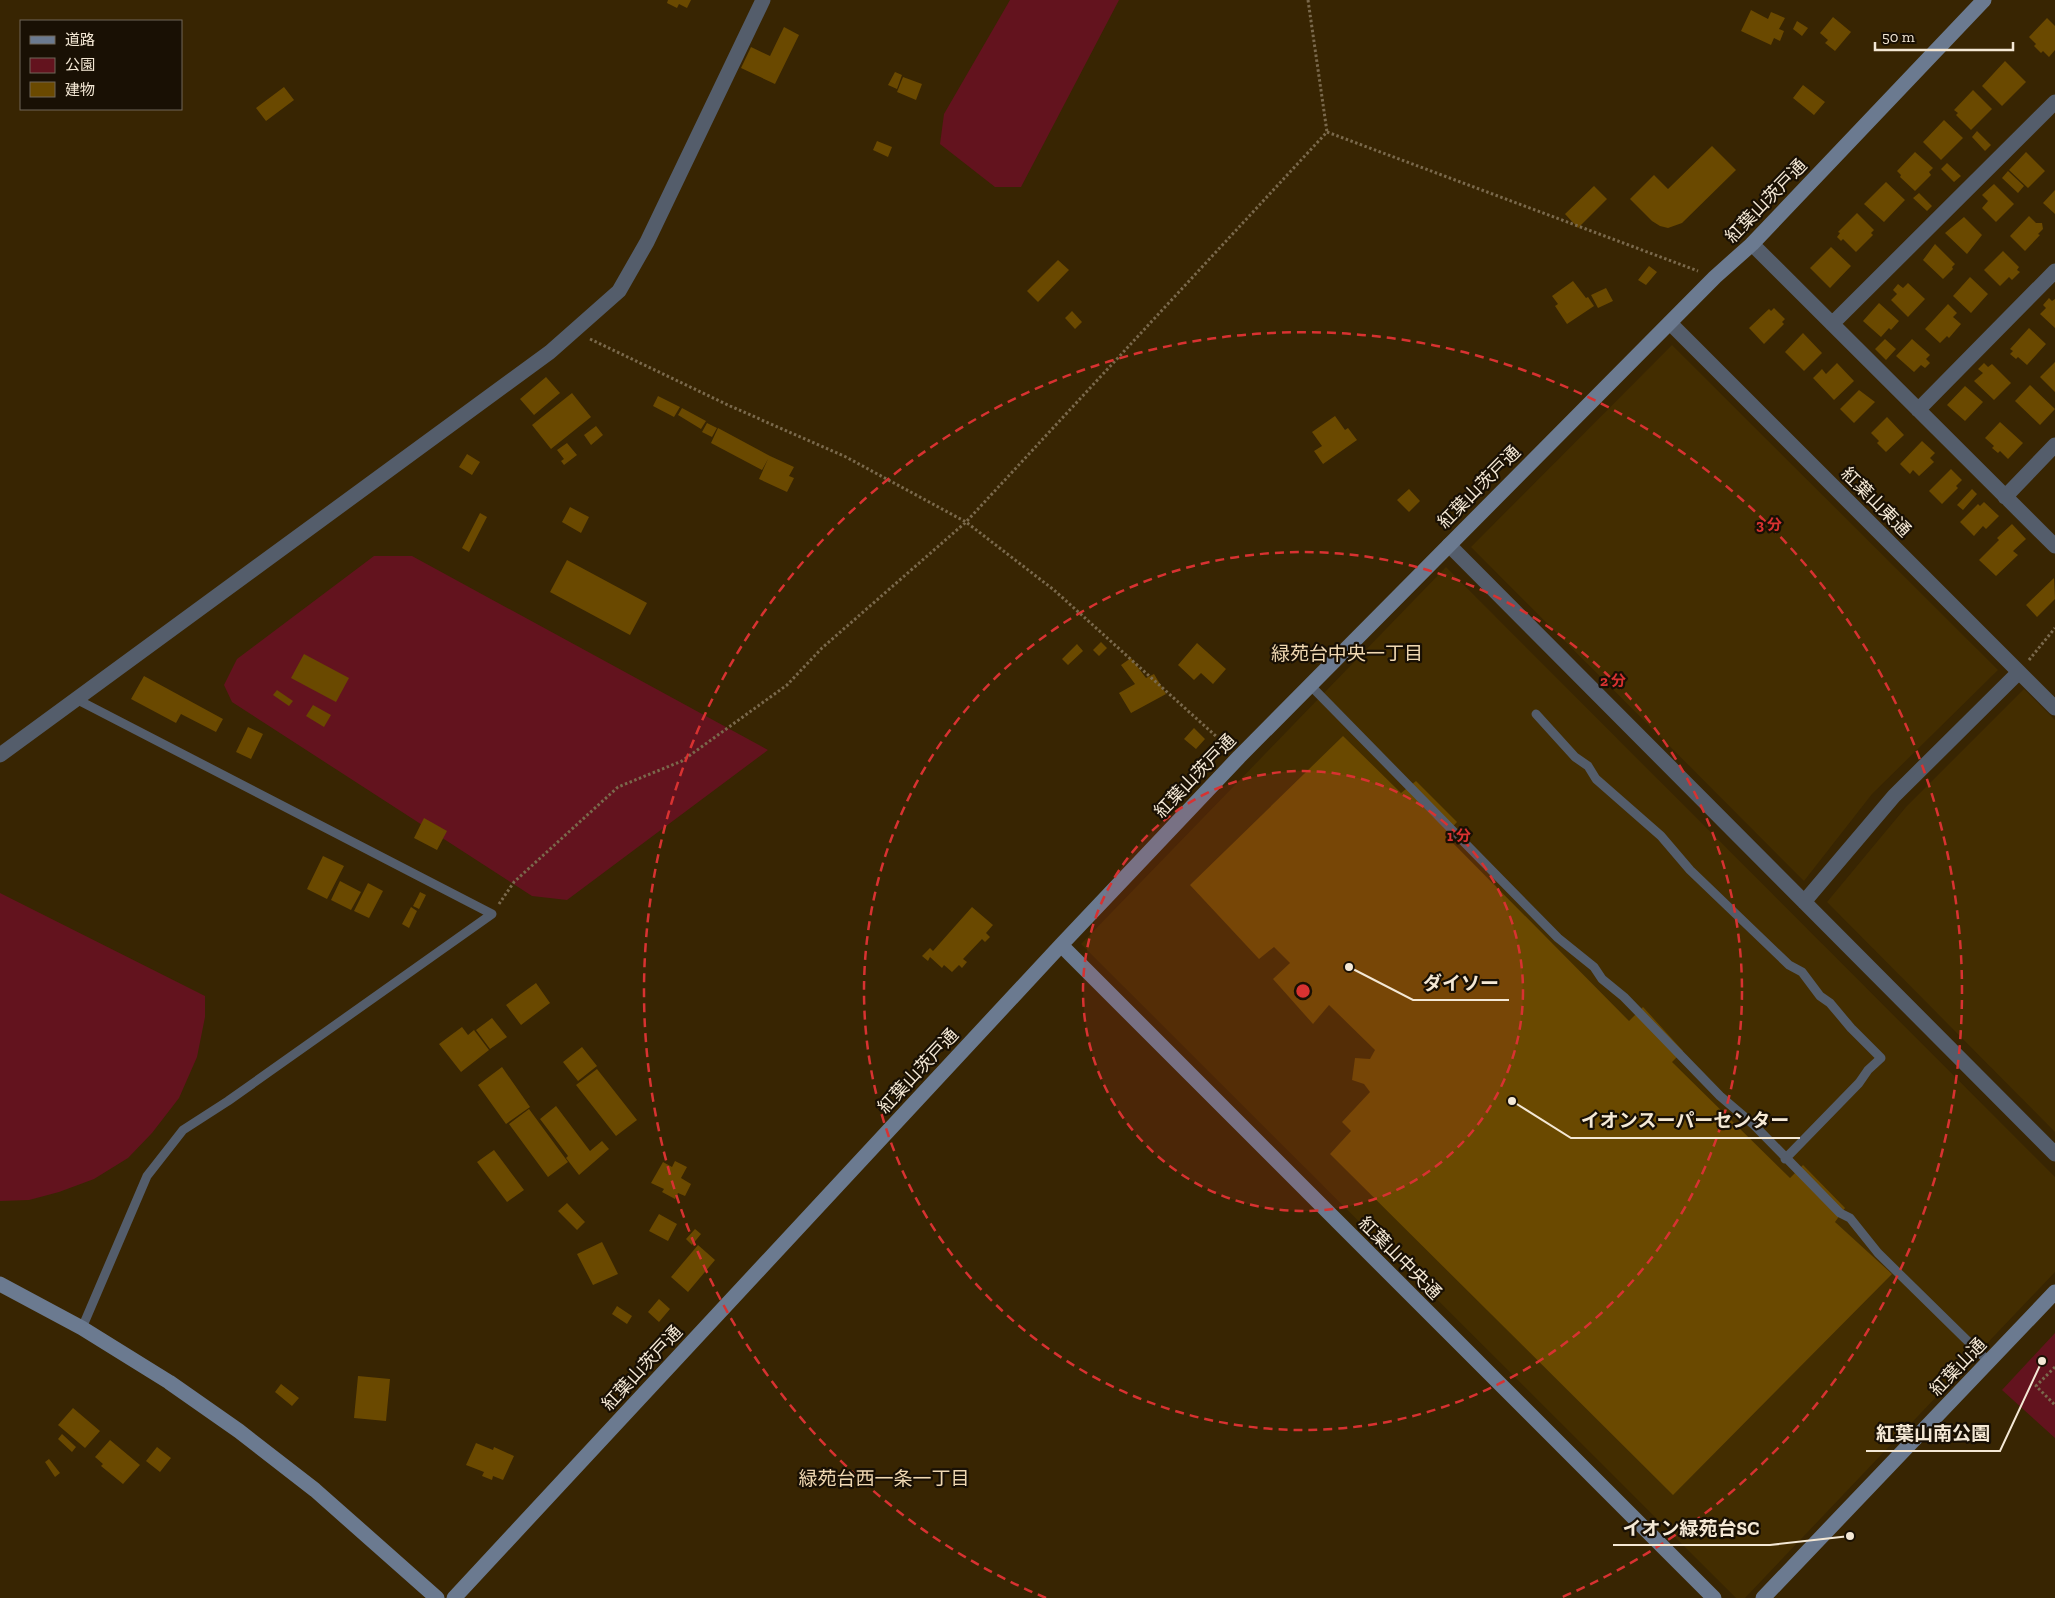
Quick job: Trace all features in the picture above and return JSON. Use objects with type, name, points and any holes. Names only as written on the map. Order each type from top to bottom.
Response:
[{"type":"street","points":[[0,755],[550,352],[619,291],[642,250],[763,0]]},
{"type":"street","name":"紅葉山茨戸通","points":[[454,1598],[1061,945],[1239,757],[1715,278],[1752,244],[1984,0]]},
{"type":"street","points":[[1832,324],[2055,102]]},
{"type":"street","points":[[1752,244],[2055,546]]},
{"type":"street","points":[[1918,410],[2055,270]]},
{"type":"street","name":"紅葉山東通","points":[[1670,323],[2024,666],[2055,708]]},
{"type":"street","points":[[2005,496],[2055,445]]},
{"type":"street","points":[[1449,545],[2055,1154]]},
{"type":"street","points":[[1804,902],[1894,796],[2024,666]]},
{"type":"street","name":"紅葉山中央通","points":[[1061,945],[1714,1598]]},
{"type":"street","points":[[0,1284],[82,1328],[169,1382],[239,1431],[315,1490],[437,1598]]},
{"type":"street","name":"紅葉山通","points":[[1763,1598],[2055,1292]]},
{"type":"lane","points":[[1310,685],[1558,938],[1594,967],[1602,980],[1624,997],[1720,1096],[1754,1125],[1840,1214],[1850,1218],[1878,1253],[1989,1362]]},
{"type":"lane","points":[[76,699],[492,914],[228,1101],[183,1130],[147,1176],[82,1328]]},
{"type":"lane","points":[[1536,714],[1575,757],[1588,766],[1596,779],[1662,836],[1690,870],[1788,965],[1802,972],[1820,996],[1830,1003],[1851,1028],[1881,1058],[1785,1158]]},
{"type":"path","points":[[1308,0],[1327,132]]},
{"type":"path","points":[[1327,132],[1715,278]]},
{"type":"path","points":[[492,914],[514,882],[618,787],[682,761],[787,685],[822,648],[966,522],[1327,132]]},
{"type":"path","points":[[575,331],[730,406],[846,456],[966,522],[1054,590],[1239,757]]},
{"type":"path","points":[[2024,666],[2055,628]]},
{"type":"path","points":[[2055,1367],[2036,1386],[2055,1405]]},
{"type":"shaded area","points":[[1672,345],[1998,670],[1872,794],[1804,881],[1471,547]]},
{"type":"shaded area","points":[[1446,567],[2055,1177],[2055,1272],[1745,1598],[1736,1598],[1081,944]]},
{"type":"shaded area","points":[[2024,689],[2055,720],[2055,1132],[1827,902],[1906,807]]},
{"type":"green space","points":[[1010,0],[1119,0],[1021,187],[995,187],[940,144],[944,114]]},
{"type":"green space","points":[[374,556],[412,556],[768,750],[567,900],[532,896],[232,702],[224,685],[237,659]]},
{"type":"green space","points":[[0,893],[205,996],[205,1017],[197,1057],[179,1098],[152,1133],[128,1158],[94,1179],[59,1192],[29,1200],[0,1201]]},
{"type":"green space","points":[[2055,1333],[2055,1438],[2002,1390]]},
{"type":"building","points":[[668,0],[691,0],[687,8],[679,4],[677,8],[667,3]]},
{"type":"building","points":[[1751,10],[1768,19],[1771,12],[1785,18],[1779,29],[1784,31],[1780,41],[1774,38],[1771,45],[1741,31]]},
{"type":"building","points":[[1833,17],[1851,32],[1835,51],[1825,43],[1828,40],[1820,33]]},
{"type":"building","points":[[2047,18],[2055,26],[2055,50],[2049,57],[2043,51],[2041,53],[2034,46],[2036,44],[2029,37]]},
{"type":"building","points":[[1797,21],[1808,28],[1802,36],[1793,29]]},
{"type":"building","points":[[784,27],[799,35],[775,84],[741,68],[751,47],[770,56]]},
{"type":"building","points":[[2005,61],[2026,82],[2002,106],[1982,86]]},
{"type":"building","points":[[895,72],[902,75],[897,89],[888,85]]},
{"type":"building","points":[[903,77],[922,84],[916,100],[897,92]]},
{"type":"building","points":[[1803,85],[1825,102],[1814,115],[1793,98]]},
{"type":"building","points":[[284,87],[294,100],[266,121],[256,108]]},
{"type":"building","points":[[1973,90],[1992,109],[1971,130],[1956,115],[1958,113],[1954,110]]},
{"type":"building","points":[[1944,120],[1963,138],[1941,160],[1923,142]]},
{"type":"building","points":[[1977,131],[1991,145],[1985,151],[1972,137]]},
{"type":"building","points":[[877,141],[892,147],[888,157],[873,150]]},
{"type":"building","points":[[1712,146],[1736,170],[1682,223],[1668,228],[1660,226],[1652,221],[1630,199],[1654,175],[1668,189]]},
{"type":"building","points":[[1915,152],[1933,168],[1929,172],[1931,175],[1915,191],[1900,177],[1901,175],[1897,171]]},
{"type":"building","points":[[2026,152],[2045,171],[2028,188],[2009,170]]},
{"type":"building","points":[[1947,163],[1961,176],[1954,182],[1941,169]]},
{"type":"building","points":[[2008,171],[2024,186],[2018,193],[2002,178]]},
{"type":"building","points":[[1886,182],[1905,200],[1884,222],[1864,204]]},
{"type":"building","points":[[1994,184],[2014,204],[1996,222],[1982,208],[1988,201],[1982,195]]},
{"type":"building","points":[[1594,186],[1607,199],[1578,228],[1565,214]]},
{"type":"building","points":[[2055,190],[2055,214],[2043,203]]},
{"type":"building","points":[[1919,193],[1932,206],[1927,211],[1913,198]]},
{"type":"building","points":[[1857,213],[1874,230],[1871,233],[1873,235],[1856,252],[1843,239],[1841,241],[1837,237],[1840,233],[1838,232]]},
{"type":"building","points":[[2029,216],[2036,223],[2042,223],[2043,229],[2025,251],[2010,236]]},
{"type":"building","points":[[1964,217],[1982,235],[1967,254],[1945,233]]},
{"type":"building","points":[[1935,244],[1955,264],[1952,267],[1953,269],[1943,279],[1923,260]]},
{"type":"building","points":[[1831,247],[1851,266],[1830,288],[1810,268]]},
{"type":"building","points":[[2003,251],[2019,267],[2017,270],[2020,272],[2012,280],[2009,277],[2000,286],[1984,270]]},
{"type":"building","points":[[1058,260],[1069,270],[1038,302],[1027,291]]},
{"type":"building","points":[[1649,266],[1657,272],[1646,285],[1638,280]]},
{"type":"building","points":[[1970,277],[1988,294],[1971,313],[1953,296]]},
{"type":"building","points":[[1573,281],[1594,306],[1567,324],[1555,306],[1558,304],[1552,296]]},
{"type":"building","points":[[1908,283],[1925,299],[1908,317],[1891,300],[1897,294],[1893,290],[1898,284],[1903,288]]},
{"type":"building","points":[[1606,288],[1613,301],[1598,308],[1591,295]]},
{"type":"building","points":[[2049,298],[2052,301],[2055,299],[2055,328],[2040,314],[2046,308],[2043,305]]},
{"type":"building","points":[[1879,303],[1899,321],[1881,337],[1863,321]]},
{"type":"building","points":[[1948,304],[1957,313],[1953,317],[1961,324],[1949,338],[1947,336],[1940,343],[1925,329]]},
{"type":"building","points":[[1774,308],[1785,319],[1782,322],[1784,324],[1764,344],[1749,328],[1769,309],[1771,311]]},
{"type":"building","points":[[1072,311],[1082,322],[1075,329],[1065,318]]},
{"type":"building","points":[[2029,328],[2046,344],[2027,365],[2018,357],[2016,359],[2010,354],[2013,351],[2010,349]]},
{"type":"building","points":[[1803,333],[1822,353],[1804,371],[1785,352]]},
{"type":"building","points":[[1885,339],[1896,349],[1886,360],[1875,349]]},
{"type":"building","points":[[1912,339],[1930,355],[1926,359],[1930,363],[1925,368],[1921,365],[1914,372],[1896,356]]},
{"type":"building","points":[[2055,362],[2055,392],[2040,377]]},
{"type":"building","points":[[1837,363],[1854,381],[1834,400],[1813,378],[1822,369],[1826,374]]},
{"type":"building","points":[[1984,363],[1988,367],[1992,364],[2011,383],[1994,400],[1974,381],[1983,373],[1978,369]]},
{"type":"building","points":[[546,377],[560,393],[534,415],[520,399]]},
{"type":"building","points":[[2030,385],[2055,409],[2040,425],[2015,401]]},
{"type":"building","points":[[1965,386],[1983,402],[1965,421],[1947,405]]},
{"type":"building","points":[[1859,390],[1875,402],[1854,423],[1840,409]]},
{"type":"building","points":[[572,393],[591,417],[551,449],[532,425]]},
{"type":"building","points":[[658,396],[680,407],[674,417],[653,406]]},
{"type":"building","points":[[682,408],[706,421],[701,429],[678,415]]},
{"type":"building","points":[[1335,416],[1345,430],[1348,428],[1357,440],[1323,464],[1314,451],[1322,446],[1312,432]]},
{"type":"building","points":[[1887,417],[1904,435],[1886,452],[1871,433]]},
{"type":"building","points":[[2000,422],[2023,443],[2008,459],[2000,451],[1998,453],[1992,448],[1994,446],[1985,438]]},
{"type":"building","points":[[707,423],[717,428],[712,437],[702,432]]},
{"type":"building","points":[[596,426],[603,435],[591,445],[584,435]]},
{"type":"building","points":[[718,428],[794,467],[789,476],[794,478],[787,492],[759,479],[768,459],[762,470],[711,443]]},
{"type":"building","points":[[1922,441],[1935,453],[1930,458],[1934,462],[1919,476],[1913,470],[1910,474],[1900,464]]},
{"type":"building","points":[[567,443],[577,455],[564,465],[561,461],[564,459],[557,450]]},
{"type":"building","points":[[467,454],[480,462],[472,475],[459,467]]},
{"type":"building","points":[[1951,469],[1962,480],[1956,486],[1958,488],[1942,504],[1929,491]]},
{"type":"building","points":[[1409,489],[1420,501],[1409,512],[1397,500]]},
{"type":"building","points":[[1972,489],[1977,494],[1963,510],[1957,505]]},
{"type":"building","points":[[1984,502],[1999,516],[1986,529],[1983,526],[1974,536],[1960,522],[1978,504],[1980,506]]},
{"type":"building","points":[[570,507],[589,517],[581,533],[562,522]]},
{"type":"building","points":[[480,513],[487,517],[469,552],[462,548]]},
{"type":"building","points":[[2012,524],[2026,539],[2013,551],[2018,555],[1996,576],[1979,560],[1999,540],[1997,538]]},
{"type":"building","points":[[567,560],[647,603],[630,635],[550,592]]},
{"type":"building","points":[[2054,578],[2055,599],[2037,617],[2026,605]]},
{"type":"building","points":[[1101,642],[1107,648],[1099,656],[1093,650]]},
{"type":"building","points":[[1197,643],[1226,669],[1213,684],[1201,673],[1194,680],[1178,665]]},
{"type":"building","points":[[1077,644],[1083,651],[1068,665],[1062,659]]},
{"type":"building","points":[[304,654],[349,678],[336,702],[291,678]]},
{"type":"building","points":[[1131,658],[1146,678],[1154,674],[1166,694],[1131,713],[1119,693],[1135,684],[1121,665]]},
{"type":"building","points":[[144,676],[223,719],[216,732],[181,714],[176,723],[131,699]]},
{"type":"building","points":[[277,690],[293,701],[289,706],[273,695]]},
{"type":"building","points":[[313,705],[331,715],[324,727],[306,716]]},
{"type":"building","points":[[248,727],[263,734],[251,759],[236,752]]},
{"type":"building","points":[[1194,728],[1205,739],[1196,749],[1184,739]]},
{"type":"building","points":[[1343,736],[1401,793],[1416,781],[1457,822],[1445,835],[1629,1021],[1643,1007],[1683,1051],[1672,1062],[1790,1178],[1803,1165],[1845,1208],[1835,1222],[1892,1274],[1673,1495],[1330,1154],[1351,1131],[1342,1122],[1370,1092],[1364,1084],[1352,1080],[1355,1058],[1370,1059],[1375,1050],[1329,1005],[1313,1024],[1273,979],[1290,963],[1274,947],[1259,959],[1190,885]]},
{"type":"building","points":[[424,818],[447,831],[437,850],[414,838]]},
{"type":"building","points":[[323,856],[344,866],[327,899],[307,889]]},
{"type":"building","points":[[340,881],[361,892],[351,910],[331,900]]},
{"type":"building","points":[[368,883],[383,891],[369,918],[354,911]]},
{"type":"building","points":[[420,892],[426,895],[419,909],[413,906]]},
{"type":"building","points":[[411,907],[417,911],[409,928],[402,924]]},
{"type":"building","points":[[972,907],[993,925],[986,933],[990,937],[985,942],[982,939],[963,959],[967,962],[962,968],[959,965],[952,972],[944,965],[942,968],[930,957],[928,961],[922,956],[930,948],[933,951]]},
{"type":"building","points":[[536,983],[550,1003],[521,1025],[506,1005]]},
{"type":"building","points":[[492,1018],[507,1037],[490,1049],[476,1030]]},
{"type":"building","points":[[462,1027],[468,1035],[474,1030],[489,1050],[461,1072],[439,1044]]},
{"type":"building","points":[[582,1047],[597,1066],[578,1081],[563,1062]]},
{"type":"building","points":[[502,1067],[530,1107],[506,1124],[478,1085]]},
{"type":"building","points":[[597,1069],[637,1120],[616,1136],[576,1085]]},
{"type":"building","points":[[556,1106],[590,1151],[602,1141],[609,1149],[579,1175],[566,1158],[568,1156],[540,1119]]},
{"type":"building","points":[[529,1109],[568,1162],[548,1177],[509,1124]]},
{"type":"building","points":[[494,1150],[524,1190],[507,1202],[477,1162]]},
{"type":"building","points":[[675,1161],[687,1167],[681,1178],[691,1184],[685,1196],[678,1193],[675,1199],[662,1192],[664,1189],[651,1183],[663,1162],[672,1167]]},
{"type":"building","points":[[567,1203],[585,1222],[577,1230],[558,1211]]},
{"type":"building","points":[[659,1214],[677,1224],[668,1241],[649,1231]]},
{"type":"building","points":[[695,1229],[701,1234],[692,1245],[686,1239]]},
{"type":"building","points":[[602,1242],[618,1274],[593,1285],[577,1254]]},
{"type":"building","points":[[698,1245],[715,1260],[688,1292],[671,1277]]},
{"type":"building","points":[[659,1299],[670,1309],[659,1322],[648,1312]]},
{"type":"building","points":[[617,1306],[632,1316],[627,1324],[612,1314]]},
{"type":"building","points":[[358,1376],[390,1379],[386,1421],[354,1418]]},
{"type":"building","points":[[281,1384],[299,1398],[292,1406],[275,1392]]},
{"type":"building","points":[[73,1408],[100,1431],[85,1448],[58,1425]]},
{"type":"building","points":[[62,1434],[76,1447],[72,1452],[58,1439]]},
{"type":"building","points":[[110,1440],[140,1465],[123,1484],[101,1466],[103,1464],[95,1457]]},
{"type":"building","points":[[476,1443],[493,1450],[494,1447],[514,1456],[503,1480],[493,1476],[492,1480],[482,1476],[484,1472],[466,1465]]},
{"type":"building","points":[[157,1447],[171,1458],[160,1472],[146,1461]]},
{"type":"building","points":[[49,1459],[60,1473],[55,1477],[45,1462]]},
{"type":"place","name":"ダイソー","points":[[1349,967]]},
{"type":"place","name":"イオンスーパーセンター","points":[[1512,1101]]},
{"type":"place","name":"紅葉山南公園","points":[[2042,1361]]},
{"type":"place","name":"イオン緑苑台SC","points":[[1850,1536]]},
{"type":"district","name":"緑苑台中央一丁目","points":[[1347,653]]},
{"type":"district","name":"緑苑台西一条一丁目","points":[[884,1478]]}]
